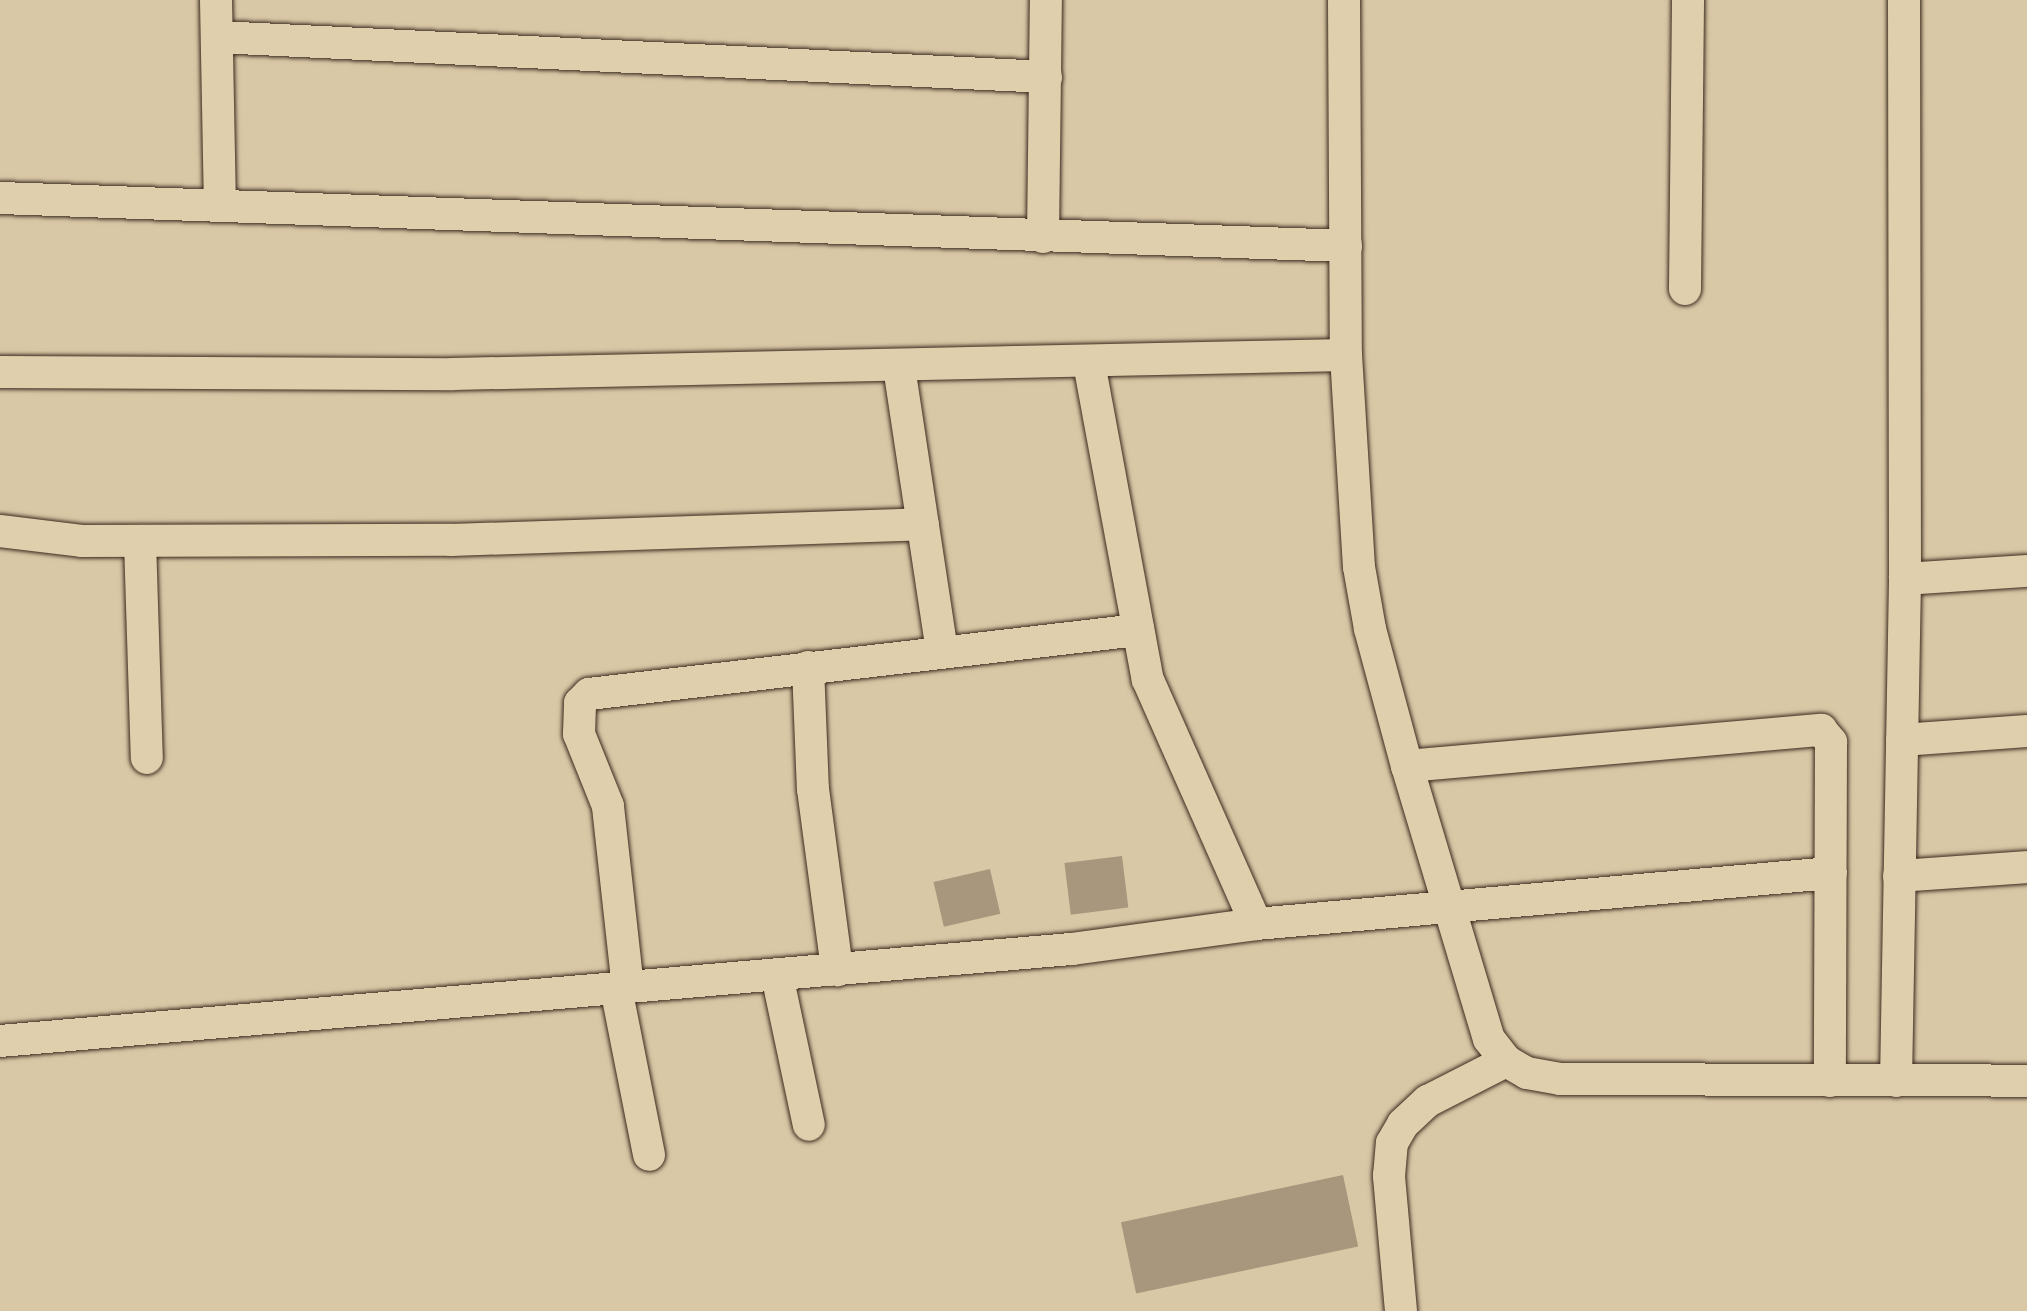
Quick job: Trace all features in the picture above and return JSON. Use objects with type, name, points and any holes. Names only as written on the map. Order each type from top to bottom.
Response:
[{"type":"street","points":[[216,0],[220,206]]},
{"type":"street","points":[[1043,237],[1046,0]]},
{"type":"street","points":[[1344,0],[1346,355],[1359,567],[1370,629],[1407,766],[1489,1039],[1506,1061],[1527,1073],[1560,1079],[2027,1081]]},
{"type":"street","points":[[1685,289],[1688,0]]},
{"type":"street","points":[[1896,1081],[1905,579],[1904,0]]},
{"type":"street","points":[[217,37],[1046,77]]},
{"type":"street","points":[[0,198],[1346,246]]},
{"type":"street","points":[[0,380],[899,367],[1346,355]]},
{"type":"street","points":[[1089,363],[1138,630],[1153,693],[1256,924]]},
{"type":"street","points":[[899,367],[942,652]]},
{"type":"street","points":[[0,531],[81,541],[451,540],[923,524]]},
{"type":"street","points":[[140,541],[147,758]]},
{"type":"street","points":[[1905,579],[2027,571]]},
{"type":"street","points":[[649,1155],[622,988],[608,806],[584,754],[580,703],[589,694],[612,687],[1138,630]]},
{"type":"street","points":[[808,667],[813,789],[837,970]]},
{"type":"street","points":[[1407,766],[1812,727],[1831,742],[1830,1081]]},
{"type":"street","points":[[1902,740],[2027,731]]},
{"type":"street","points":[[1899,876],[2027,867]]},
{"type":"street","points":[[0,1041],[1072,949],[1256,924],[1831,873]]},
{"type":"street","points":[[777,975],[809,1125]]},
{"type":"street","points":[[1401,1311],[1389,1176],[1392,1143],[1403,1124],[1428,1101],[1506,1061]]},
{"type":"building","points":[[1122,856],[1128,908],[1071,915],[1064,863]]},
{"type":"building","points":[[990,869],[1000,914],[944,927],[933,882]]},
{"type":"building","points":[[1343,1175],[1358,1246],[1136,1294],[1121,1222]]}]
